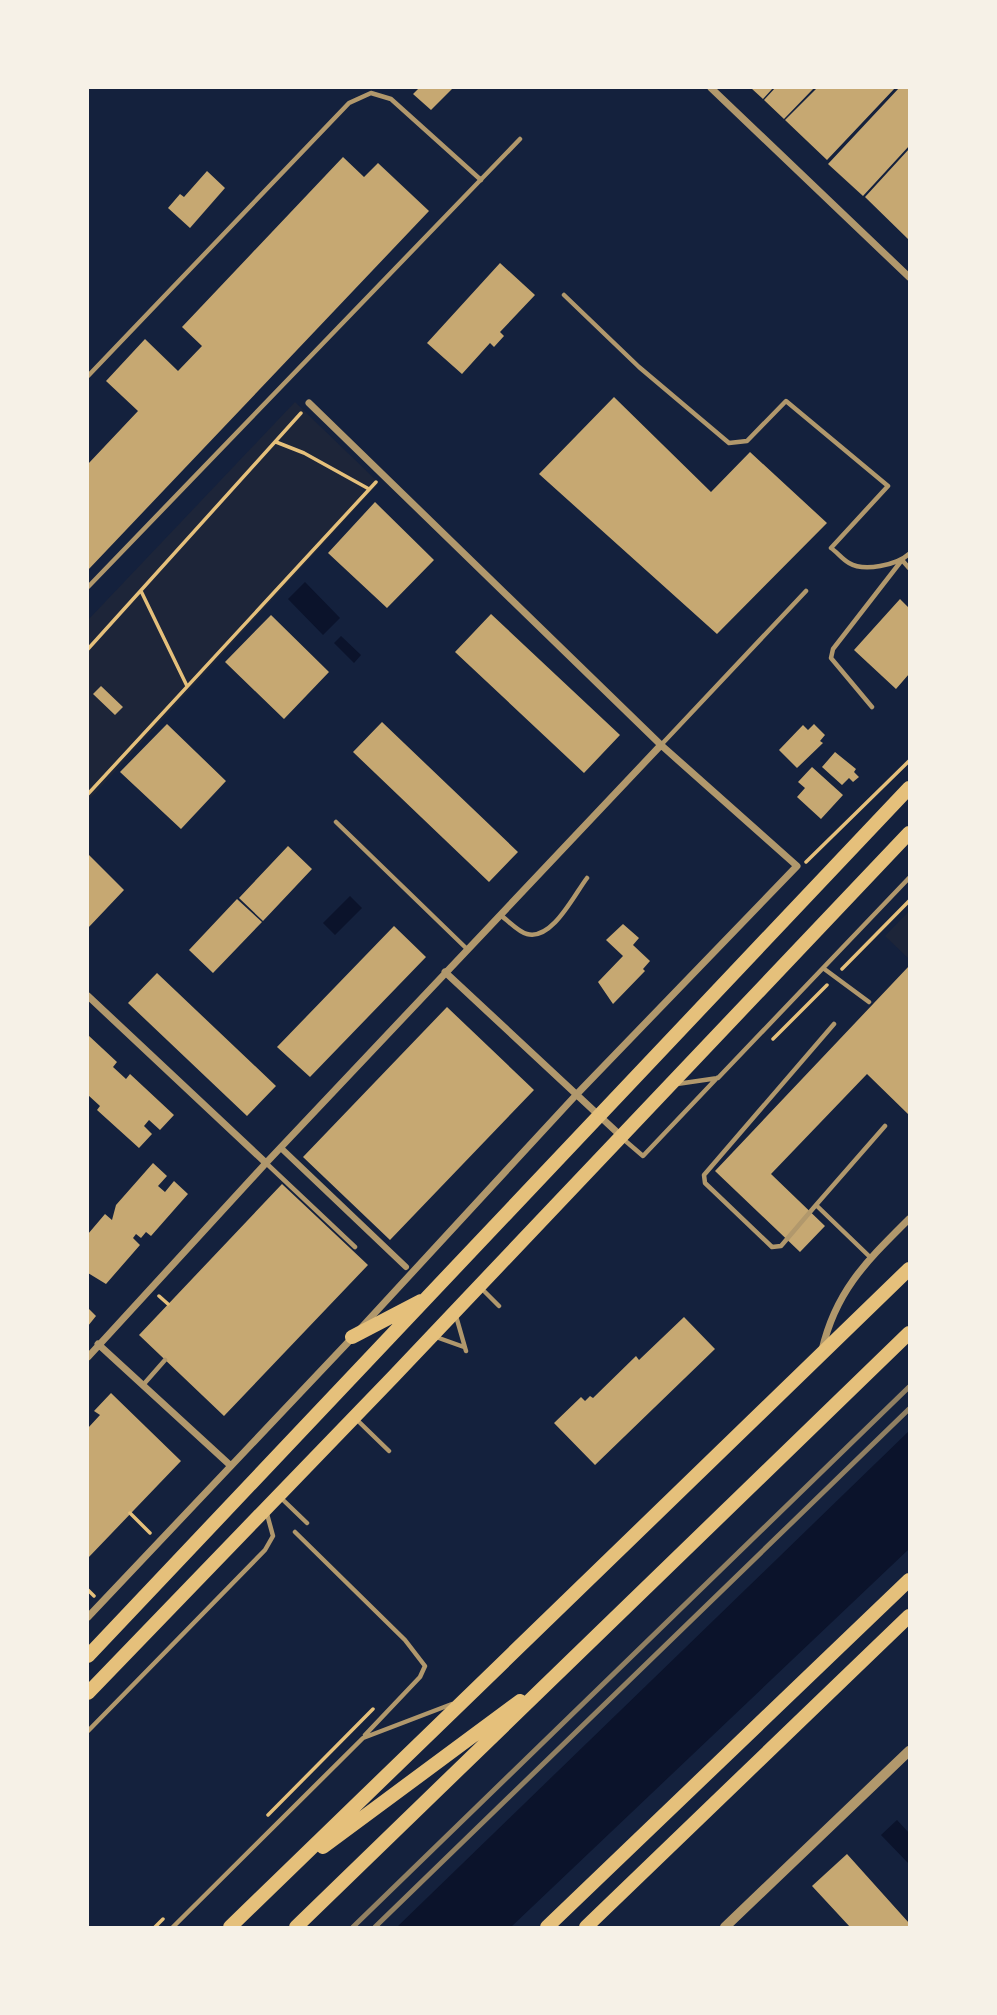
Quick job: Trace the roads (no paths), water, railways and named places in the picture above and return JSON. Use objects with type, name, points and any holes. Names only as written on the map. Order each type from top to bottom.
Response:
[{"type":"main road","points":[[88,1656],[909,788]]},
{"type":"main road","points":[[88,1693],[355,1417],[669,1085],[907,842]]},
{"type":"main road","points":[[230,1927],[909,1269]]},
{"type":"main road","points":[[352,1337],[432,1295]]},
{"type":"main road","points":[[296,1927],[909,1333]]},
{"type":"main road","points":[[547,1927],[909,1580]]},
{"type":"main road","points":[[586,1927],[909,1616]]},
{"type":"main road","points":[[279,1881],[566,1666]]},
{"type":"street","points":[[711,88],[909,277]]},
{"type":"street","points":[[88,1617],[576,1095],[800,865],[661,745],[309,403]]},
{"type":"street","points":[[88,1357],[444,972],[661,745]]},
{"type":"street","points":[[444,972],[621,1136]]},
{"type":"street","points":[[88,996],[266,1163]]},
{"type":"street","points":[[281,1147],[406,1267]]},
{"type":"street","points":[[821,1354],[829,1322],[845,1290],[871,1258],[909,1219]]},
{"type":"street","points":[[98,1344],[231,1466]]},
{"type":"street","points":[[725,1927],[909,1751]]},
{"type":"lane","points":[[88,376],[349,103],[371,93],[391,99],[481,180]]},
{"type":"lane","points":[[88,587],[520,139]]},
{"type":"lane","points":[[564,295],[639,367],[729,443],[747,440],[786,401],[888,486],[831,548],[851,565],[874,566],[902,561]]},
{"type":"lane","points":[[872,707],[831,659],[833,649],[909,554]]},
{"type":"lane","points":[[902,561],[909,568]]},
{"type":"lane","points":[[661,745],[806,591]]},
{"type":"lane","points":[[336,822],[467,948]]},
{"type":"lane","points":[[500,914],[525,934],[537,935],[552,928],[587,878]]},
{"type":"lane","points":[[621,1136],[643,1156],[909,878]]},
{"type":"lane","points":[[822,968],[869,1002]]},
{"type":"lane","points":[[834,1024],[704,1175],[705,1183],[772,1247],[781,1246],[885,1126]]},
{"type":"lane","points":[[669,1085],[718,1078]]},
{"type":"lane","points":[[266,1163],[355,1247]]},
{"type":"lane","points":[[817,1205],[871,1258]]},
{"type":"lane","points":[[479,1286],[499,1306]]},
{"type":"lane","points":[[432,1336],[466,1349],[455,1312]]},
{"type":"lane","points":[[143,1385],[165,1360]]},
{"type":"lane","points":[[355,1417],[389,1451]]},
{"type":"lane","points":[[278,1495],[307,1523]]},
{"type":"lane","points":[[88,1731],[265,1550],[273,1536],[273,1527],[264,1509]]},
{"type":"lane","points":[[173,1927],[363,1738],[420,1676],[425,1666],[405,1640],[295,1532]]},
{"type":"lane","points":[[363,1738],[466,1698]]},
{"type":"railway","points":[[353,1927],[909,1387]]},
{"type":"railway","points":[[375,1927],[909,1409]]}]
